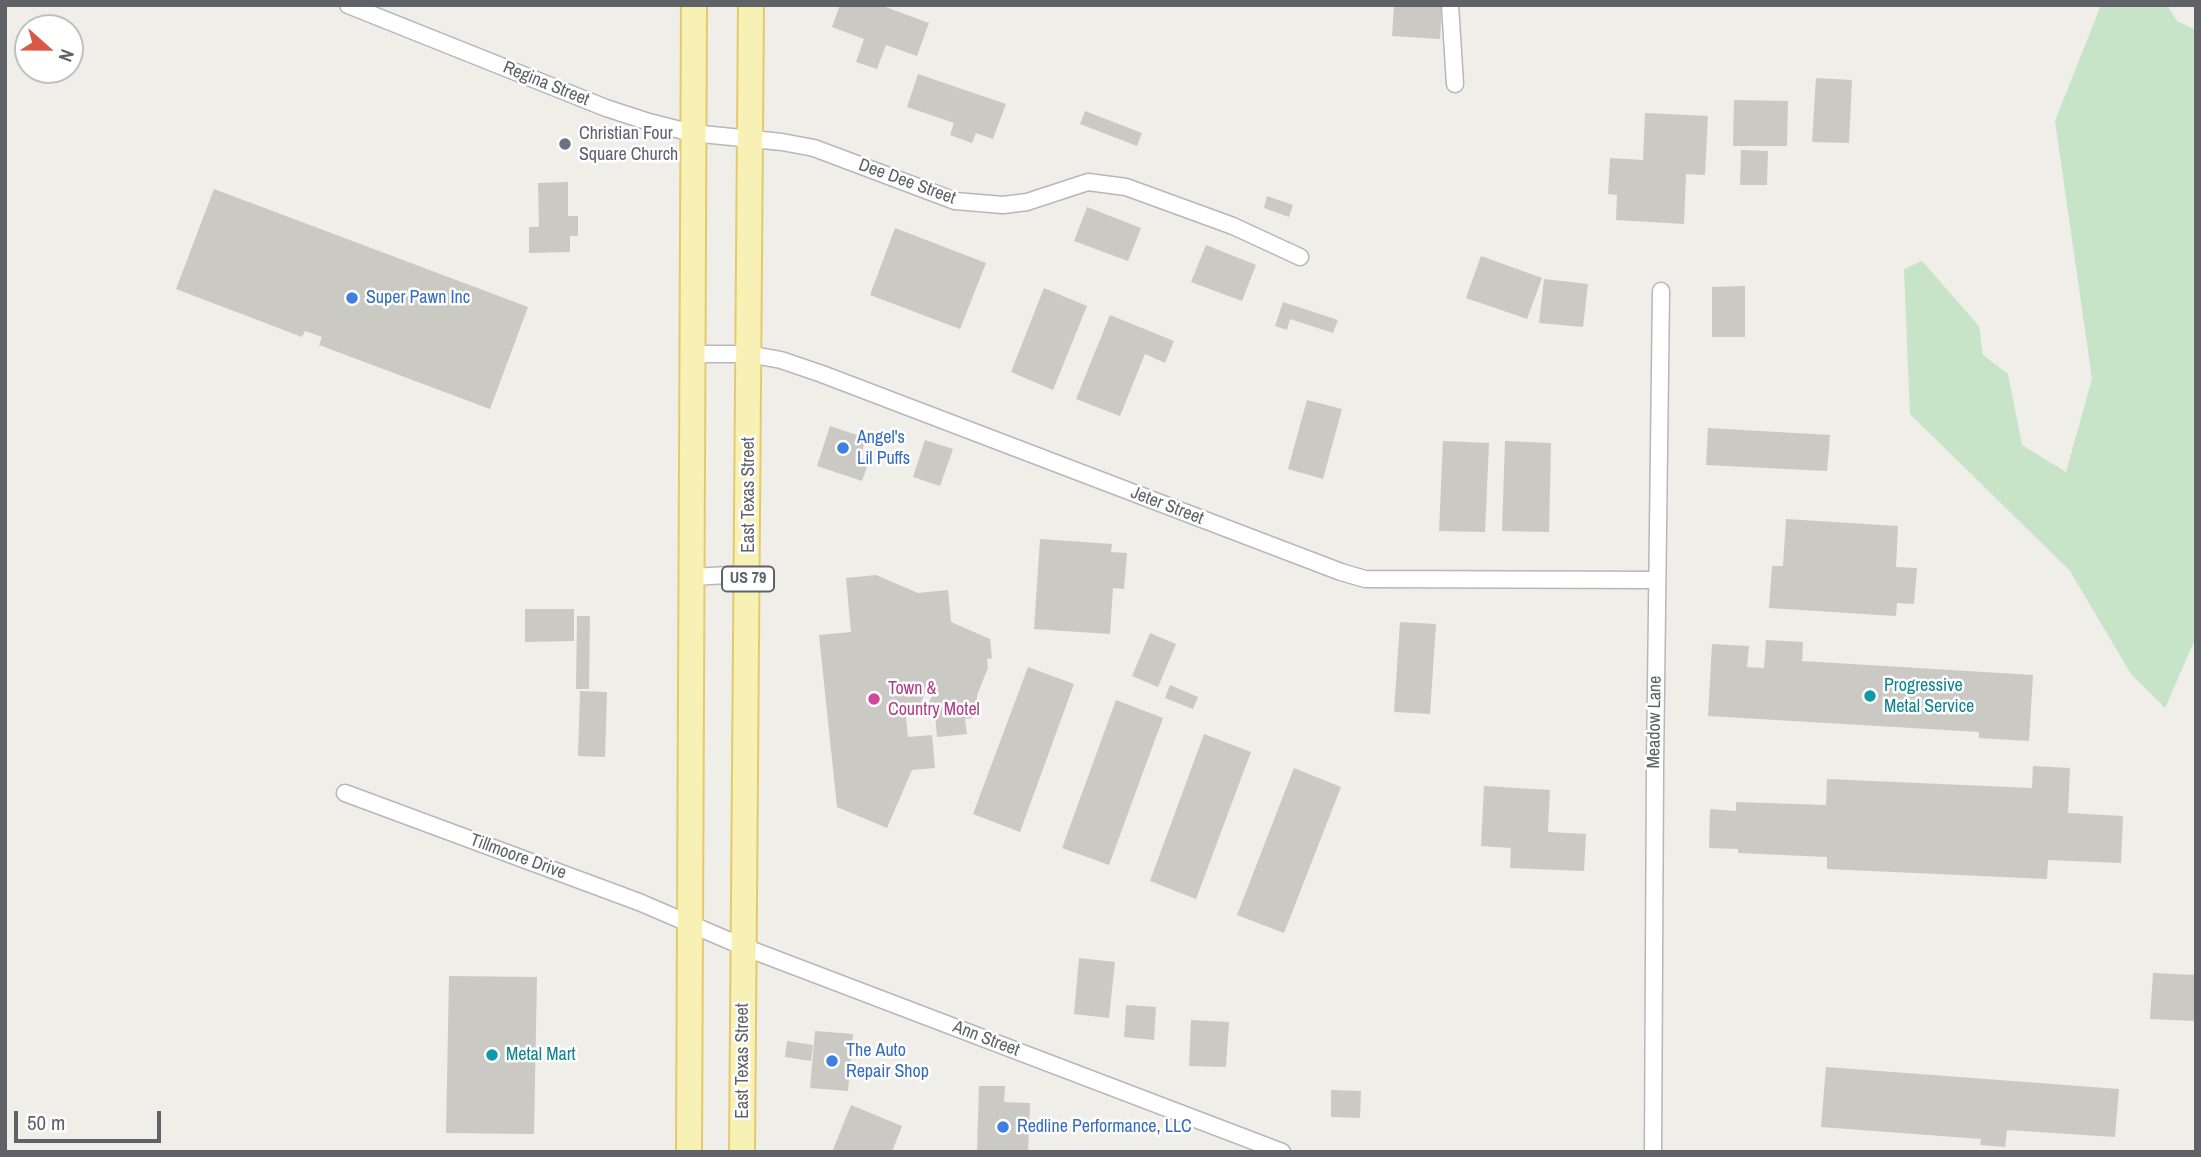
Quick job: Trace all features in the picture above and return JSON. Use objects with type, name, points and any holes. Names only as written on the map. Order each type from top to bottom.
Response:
[{"type":"main road","points":[[689,1152],[694,5]]},
{"type":"main road","name":"East Texas Street","points":[[742,1152],[751,5]]},
{"type":"street","name":"Regina Street","points":[[348,5],[606,108],[692,133],[751,140]]},
{"type":"street","points":[[1450,5],[1455,84]]},
{"type":"street","name":"Dee Dee Street","points":[[751,140],[814,148],[955,201],[981,204],[1027,202],[1088,182],[1126,187],[1233,226],[1300,257]]},
{"type":"street","name":"Meadow Lane","points":[[1653,1152],[1661,291]]},
{"type":"street","name":"Jeter Street","points":[[692,354],[748,354],[781,360],[1365,579],[1657,580]]},
{"type":"street","points":[[691,577],[748,574]]},
{"type":"street","name":"Tillmoore Drive","points":[[345,793],[690,924]]},
{"type":"street","name":"Ann Street","points":[[690,924],[1282,1152]]},
{"type":"green space","points":[[2101,5],[2167,5],[2177,21],[2196,30],[2196,637],[2165,708],[2131,674],[2070,571],[1910,414],[1904,269],[1922,261],[1979,326],[1983,355],[2008,374],[2022,445],[2066,472],[2092,379],[2055,121]]},
{"type":"building","points":[[840,5],[880,5],[929,23],[917,56],[886,45],[877,69],[856,62],[864,39],[832,27]]},
{"type":"building","points":[[1394,5],[1442,5],[1440,39],[1392,36]]},
{"type":"building","points":[[918,74],[1006,104],[993,139],[976,133],[972,143],[950,135],[954,123],[907,107]]},
{"type":"building","points":[[1816,78],[1852,80],[1849,143],[1812,142]]},
{"type":"building","points":[[1734,100],[1788,101],[1787,146],[1733,146]]},
{"type":"building","points":[[1085,111],[1142,133],[1137,146],[1080,124]]},
{"type":"building","points":[[1645,113],[1708,116],[1705,175],[1686,174],[1684,224],[1616,220],[1617,195],[1608,194],[1610,158],[1643,160]]},
{"type":"building","points":[[1741,150],[1768,151],[1767,185],[1740,185]]},
{"type":"building","points":[[568,182],[568,216],[578,216],[578,236],[570,236],[570,252],[529,253],[529,227],[539,227],[538,183]]},
{"type":"building","name":"Super Pawn Inc","points":[[214,189],[528,307],[490,409],[319,345],[322,337],[305,331],[302,337],[176,289]]},
{"type":"building","points":[[1267,196],[1293,205],[1289,217],[1264,208]]},
{"type":"building","points":[[1087,207],[1141,228],[1128,261],[1074,241]]},
{"type":"building","points":[[895,228],[986,263],[960,329],[870,295]]},
{"type":"building","points":[[1206,245],[1256,265],[1242,301],[1191,282]]},
{"type":"building","points":[[1481,256],[1542,278],[1527,319],[1466,298]]},
{"type":"building","points":[[1544,279],[1588,284],[1583,327],[1539,323]]},
{"type":"building","points":[[1745,286],[1745,337],[1712,337],[1712,287]]},
{"type":"building","points":[[1044,288],[1087,306],[1053,390],[1011,372]]},
{"type":"building","points":[[1283,302],[1338,320],[1333,333],[1290,319],[1287,330],[1275,326]]},
{"type":"building","points":[[1110,315],[1174,341],[1165,363],[1145,354],[1120,416],[1076,399]]},
{"type":"building","points":[[1307,400],[1342,409],[1323,479],[1288,469]]},
{"type":"building","name":"Angel's Lil Puffs","points":[[830,426],[866,438],[860,458],[869,461],[862,481],[817,466]]},
{"type":"building","points":[[1708,428],[1830,435],[1827,471],[1706,465]]},
{"type":"building","points":[[925,440],[953,449],[940,486],[913,477]]},
{"type":"building","points":[[1443,441],[1489,443],[1485,532],[1439,531]]},
{"type":"building","points":[[1505,441],[1551,443],[1549,532],[1502,531]]},
{"type":"building","points":[[1786,519],[1898,526],[1896,567],[1917,568],[1914,604],[1897,603],[1896,616],[1769,608],[1772,566],[1783,566]]},
{"type":"building","points":[[1040,539],[1112,544],[1111,552],[1127,553],[1124,589],[1113,588],[1110,634],[1034,629]]},
{"type":"building","name":"Town & Country Motel","points":[[876,575],[918,593],[948,590],[951,622],[990,639],[992,658],[987,659],[988,668],[977,695],[977,703],[971,703],[972,718],[965,719],[967,734],[937,737],[935,714],[926,710],[933,693],[926,690],[921,703],[911,704],[906,717],[908,737],[932,735],[935,768],[912,770],[887,828],[837,807],[819,635],[851,632],[846,578]]},
{"type":"building","points":[[525,609],[574,609],[574,641],[525,642]]},
{"type":"building","points":[[577,616],[590,616],[589,689],[576,689]]},
{"type":"building","points":[[1400,622],[1436,624],[1430,714],[1394,712]]},
{"type":"building","points":[[1150,633],[1176,644],[1158,687],[1132,676]]},
{"type":"building","name":"Progressive Metal Service","points":[[1766,640],[1803,642],[1802,661],[2033,675],[2029,741],[1979,738],[1979,732],[1708,716],[1712,644],[1749,646],[1747,667],[1764,668]]},
{"type":"building","points":[[1028,667],[1074,684],[1020,832],[973,814]]},
{"type":"building","points":[[1170,685],[1198,697],[1193,709],[1165,698]]},
{"type":"building","points":[[580,691],[607,692],[605,757],[578,756]]},
{"type":"building","points":[[1116,700],[1163,718],[1109,865],[1062,848]]},
{"type":"building","points":[[1204,734],[1251,752],[1196,899],[1150,881]]},
{"type":"building","points":[[2033,766],[2070,768],[2068,813],[2123,816],[2121,863],[2048,860],[2047,879],[1827,869],[1827,857],[1738,853],[1738,849],[1709,848],[1710,809],[1736,811],[1736,802],[1826,805],[1827,779],[2032,788]]},
{"type":"building","points":[[1294,768],[1341,787],[1284,933],[1237,915]]},
{"type":"building","points":[[1484,786],[1550,790],[1548,832],[1586,834],[1584,871],[1510,868],[1511,848],[1481,846]]},
{"type":"building","points":[[1079,958],[1115,962],[1109,1018],[1074,1014]]},
{"type":"building","points":[[2153,973],[2196,975],[2196,1021],[2150,1019]]},
{"type":"building","name":"Metal Mart","points":[[449,976],[537,977],[534,1134],[446,1133]]},
{"type":"building","points":[[1126,1005],[1156,1007],[1154,1040],[1124,1037]]},
{"type":"building","points":[[1191,1020],[1229,1022],[1226,1067],[1189,1066]]},
{"type":"building","name":"The Auto Repair Shop","points":[[815,1031],[853,1034],[848,1091],[810,1088]]},
{"type":"building","points":[[787,1041],[813,1045],[811,1061],[785,1057]]},
{"type":"building","points":[[1826,1067],[2119,1089],[2115,1137],[2007,1130],[2005,1147],[1980,1145],[1981,1139],[1821,1127]]},
{"type":"building","name":"Redline Performance, LLC","points":[[979,1086],[1005,1086],[1004,1102],[1030,1103],[1028,1152],[977,1152]]},
{"type":"building","points":[[1331,1090],[1361,1091],[1360,1118],[1331,1117]]},
{"type":"building","points":[[851,1105],[902,1126],[892,1152],[832,1152]]},
{"type":"place","name":"Christian Four Square Church","points":[[565,144]]},
{"type":"place","name":"Super Pawn Inc","points":[[352,298]]},
{"type":"place","name":"Angel's Lil Puffs","points":[[843,448]]},
{"type":"place","name":"Progressive Metal Service","points":[[1870,696]]},
{"type":"place","name":"Town & Country Motel","points":[[874,699]]},
{"type":"place","name":"Metal Mart","points":[[492,1055]]},
{"type":"place","name":"The Auto Repair Shop","points":[[832,1061]]},
{"type":"place","name":"Redline Performance, LLC","points":[[1003,1127]]}]
